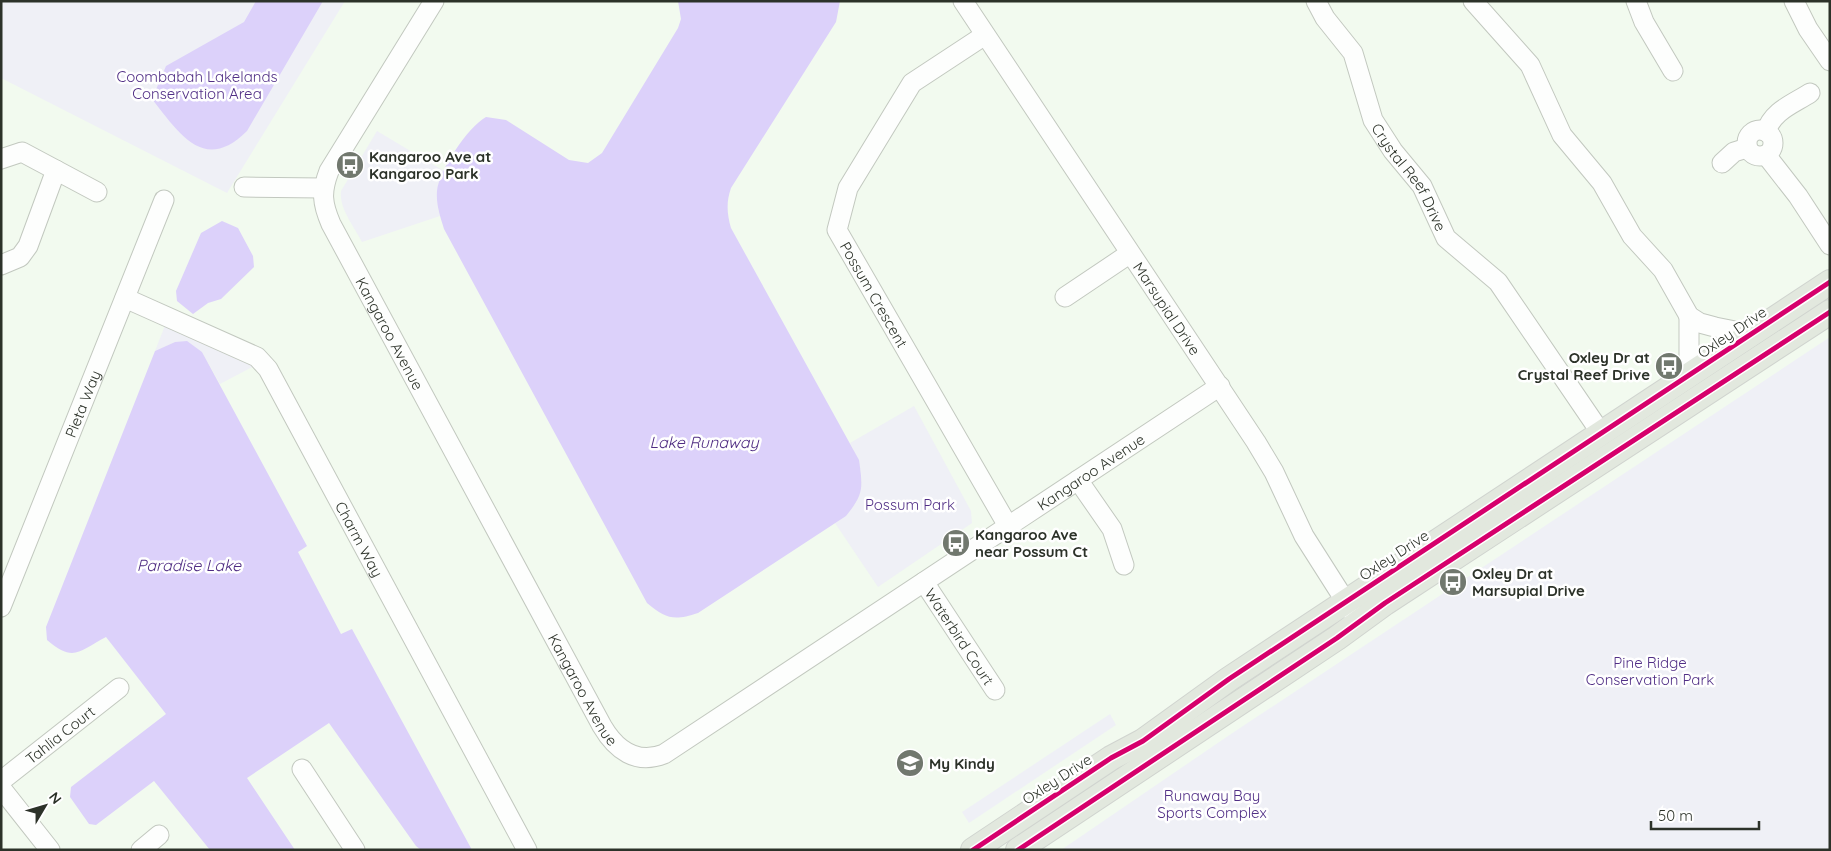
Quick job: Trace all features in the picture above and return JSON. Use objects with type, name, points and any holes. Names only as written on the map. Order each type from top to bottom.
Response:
[{"type":"main road","name":"Oxley Drive","points":[[973,850],[1112,758],[1143,741],[1229,679],[1830,282]]},
{"type":"main road","points":[[1018,850],[1360,622],[1385,602],[1830,312]]},
{"type":"street","points":[[244,188],[322,188],[336,160],[434,1]]},
{"type":"street","name":"Marsupial Drive","points":[[963,1],[1129,254],[1220,386],[1267,459],[1304,536],[1360,622]]},
{"type":"street","name":"Crystal Reef Drive","points":[[1316,1],[1325,18],[1353,53],[1373,120],[1392,151],[1422,186],[1446,238],[1498,282],[1601,433]]},
{"type":"street","points":[[1474,1],[1530,65],[1562,135],[1602,183],[1632,236],[1663,270],[1689,316],[1700,323],[1750,334]]},
{"type":"street","points":[[1636,1],[1644,22],[1672,71]]},
{"type":"street","points":[[1794,1],[1808,29],[1830,60]]},
{"type":"street","name":"Possum Crescent","points":[[985,35],[912,83],[848,188],[837,230],[1008,526]]},
{"type":"street","points":[[1766,132],[1769,122],[1777,113],[1810,93]]},
{"type":"street","points":[[1762,130],[1770,135],[1773,144],[1766,155],[1755,155],[1747,148],[1747,142],[1751,133],[1762,130]]},
{"type":"street","points":[[1722,163],[1734,152],[1747,148]]},
{"type":"street","points":[[1,159],[22,152],[96,192]]},
{"type":"street","points":[[1766,155],[1798,196],[1830,245]]},
{"type":"street","points":[[1,265],[20,257],[28,246],[56,170]]},
{"type":"street","name":"Kangaroo Avenue","points":[[322,188],[322,199],[330,224],[602,726],[624,753],[646,758],[664,754],[1220,386]]},
{"type":"street","name":"Pieta Way","points":[[1,607],[164,200]]},
{"type":"street","points":[[1065,297],[1129,254]]},
{"type":"street","name":"Charm Way","points":[[125,298],[257,357],[268,369],[527,850]]},
{"type":"street","points":[[1689,316],[1689,375]]},
{"type":"street","points":[[1078,480],[1112,529],[1124,565]]},
{"type":"street","name":"Waterbird Court","points":[[924,582],[996,690]]},
{"type":"street","name":"Tahlia Court","points":[[1,781],[118,688]]},
{"type":"street","points":[[302,768],[356,850]]},
{"type":"street","points":[[1,788],[50,850]]},
{"type":"street","points":[[141,850],[160,835]]},
{"type":"green space","name":"Coombabah Lakelands Conservation Area","points":[[1,1],[345,1],[227,193],[1,78]]},
{"type":"green space","points":[[377,131],[444,171],[438,193],[440,216],[362,242],[342,204],[341,191]]},
{"type":"green space","points":[[166,323],[256,365],[220,384],[202,352],[175,342],[155,351]]},
{"type":"green space","name":"Pine Ridge Conservation Park","points":[[1830,337],[1830,850],[1061,850],[1228,736]]},
{"type":"green space","name":"Possum Park","points":[[914,406],[971,511],[972,523],[878,587],[835,523],[854,506],[859,497],[861,487],[859,466],[850,443]]},
{"type":"green space","points":[[1110,714],[1116,725],[969,823],[962,812]]},
{"type":"water","points":[[256,1],[323,1],[247,131],[232,143],[218,149],[205,149],[193,144],[183,135],[152,99],[166,66],[244,22]]},
{"type":"water","name":"Lake Runaway","points":[[678,1],[840,1],[836,22],[731,188],[728,208],[731,228],[859,460],[861,490],[856,502],[846,516],[698,613],[676,618],[665,615],[647,603],[444,229],[437,191],[443,172],[463,139],[486,117],[506,120],[569,160],[588,163],[602,153],[678,28],[681,19]]},
{"type":"water","points":[[222,221],[238,228],[253,256],[254,267],[221,299],[208,303],[193,314],[177,301],[176,291],[201,233]]},
{"type":"water","name":"Paradise Lake","points":[[187,341],[202,352],[307,546],[298,552],[341,634],[352,629],[472,850],[421,850],[416,846],[329,723],[247,778],[295,850],[210,850],[154,781],[96,825],[89,824],[70,797],[71,787],[166,714],[106,637],[83,650],[70,653],[56,647],[47,640],[46,627],[155,351],[175,342]]},
{"type":"cycle path","points":[[973,850],[1111,758],[1143,741],[1229,679],[1830,282]]},
{"type":"cycle path","points":[[1018,850],[1337,638],[1385,603],[1830,312]]},
{"type":"place","name":"Kangaroo Ave at Kangaroo Park","points":[[350,165]]},
{"type":"place","name":"Oxley Dr at Crystal Reef Drive","points":[[1669,366]]},
{"type":"place","name":"Kangaroo Ave near Possum Ct","points":[[956,543]]},
{"type":"place","name":"Oxley Dr at Marsupial Drive","points":[[1453,582]]},
{"type":"place","name":"My Kindy","points":[[910,763]]},
{"type":"park label","name":"Runaway Bay Sports Complex","points":[[1212,804]]}]
